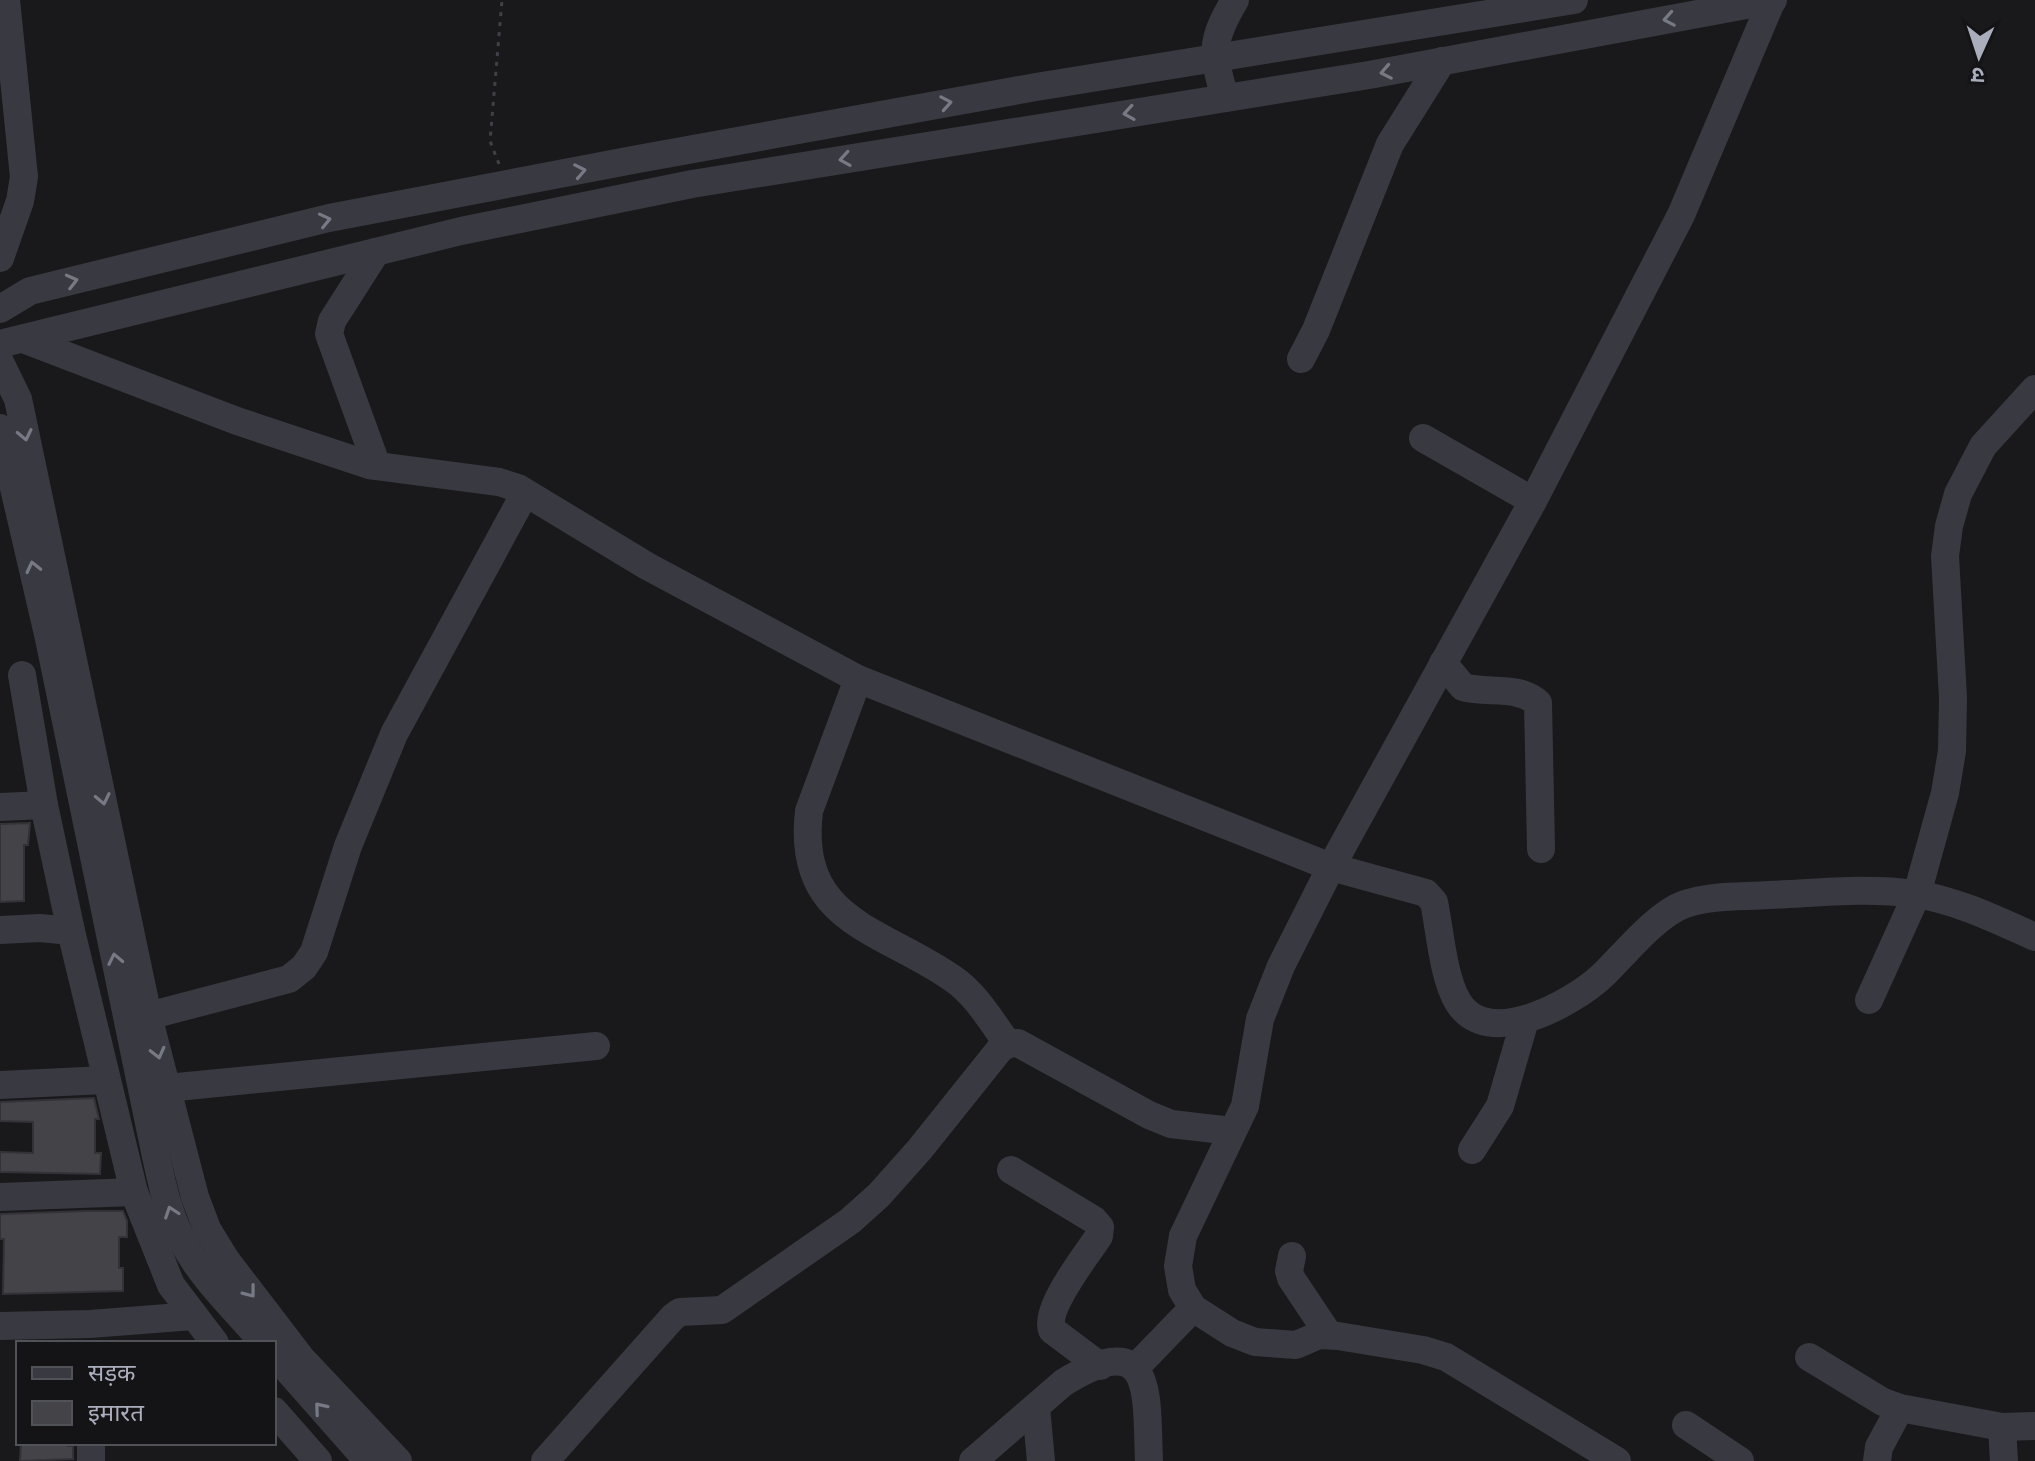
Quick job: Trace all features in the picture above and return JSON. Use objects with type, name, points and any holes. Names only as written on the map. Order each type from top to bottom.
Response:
[{"type":"street","points":[[1225,98],[1214,58],[1216,39],[1235,0]]},
{"type":"street","points":[[0,309],[30,291],[329,218],[880,115],[1574,0]]},
{"type":"street","points":[[12,341],[477,228],[692,184],[1225,98],[1772,0]]},
{"type":"street","points":[[1617,1461],[1446,1357],[1410,1347],[1329,1335],[1319,1335],[1296,1345],[1255,1342],[1232,1333],[1193,1308],[1182,1290],[1178,1266],[1183,1236],[1245,1106],[1260,1019],[1268,994],[1331,867],[1533,501],[1681,215],[1772,0]]},
{"type":"street","points":[[0,258],[20,201],[24,177],[11,149],[5,14]]},
{"type":"street","points":[[1482,54],[1485,14]]},
{"type":"street","points":[[1301,359],[1316,330],[1390,144],[1442,61]]},
{"type":"street","points":[[880,115],[890,152]]},
{"type":"street","points":[[471,191],[477,228]]},
{"type":"street","points":[[376,252],[332,321],[329,334],[377,466]]},
{"type":"street","points":[[12,341],[237,421],[377,466],[499,482],[525,493],[647,566],[858,679],[1331,867],[1412,887],[1431,897],[1456,1000],[1465,1011],[1483,1021],[1525,1020],[1588,988],[1664,916],[1684,905],[1713,899],[1845,891],[1917,894],[1983,914],[2035,937]]},
{"type":"street","points":[[0,362],[18,399],[154,1147],[170,1215],[198,1265],[262,1341]]},
{"type":"street","points":[[1869,1000],[1917,894],[1945,793],[1952,751],[1953,698],[1945,556],[1949,526],[1958,494],[1983,446],[2035,389]]},
{"type":"street","points":[[0,428],[66,672],[148,1016],[195,1197],[207,1229],[226,1260],[301,1358],[398,1461]]},
{"type":"street","points":[[1423,438],[1533,501]]},
{"type":"street","points":[[148,1016],[289,979],[304,967],[314,952],[348,846],[394,734],[525,493]]},
{"type":"street","points":[[1443,663],[1463,687],[1519,692],[1531,696],[1538,703],[1541,849]]},
{"type":"street","points":[[66,672],[11,676],[134,1192],[171,1285],[213,1341]]},
{"type":"street","points":[[858,679],[809,811],[807,854],[819,887],[844,914],[969,991],[1008,1044]]},
{"type":"street","points":[[0,807],[44,805]]},
{"type":"street","points":[[0,930],[40,928],[71,931]]},
{"type":"street","points":[[1472,1150],[1500,1106],[1525,1020]]},
{"type":"street","points":[[545,1461],[673,1317],[680,1312],[722,1310],[850,1221],[879,1195],[1000,1049],[1008,1044],[1018,1043],[1171,1124],[1232,1131]]},
{"type":"street","points":[[167,1088],[596,1046]]},
{"type":"street","points":[[0,1085],[105,1080]]},
{"type":"street","points":[[1011,1170],[1094,1220],[1100,1227],[1099,1236],[1054,1306],[1050,1323],[1052,1330],[1100,1366]]},
{"type":"street","points":[[0,1197],[134,1192]]},
{"type":"street","points":[[1292,1256],[1291,1278],[1329,1335]]},
{"type":"street","points":[[1136,1367],[1193,1308]]},
{"type":"street","points":[[0,1326],[90,1334],[193,1316]]},
{"type":"street","points":[[276,1356],[368,1461]]},
{"type":"street","points":[[1809,1357],[1883,1402],[1900,1408],[2002,1427],[2035,1426]]},
{"type":"street","points":[[973,1461],[1063,1383],[1080,1372],[1118,1361],[1136,1367]]},
{"type":"street","points":[[1136,1367],[1146,1395],[1149,1461]]},
{"type":"street","points":[[1036,1407],[1041,1461]]},
{"type":"street","points":[[1869,1461],[1877,1461],[1879,1447],[1900,1408]]},
{"type":"street","points":[[276,1413],[318,1461]]},
{"type":"street","points":[[1686,1425],[1740,1461]]},
{"type":"street","points":[[2002,1427],[2004,1461]]},
{"type":"path","points":[[502,0],[490,141],[493,154],[512,184]]},
{"type":"building","points":[[30,823],[28,845],[24,845],[24,901],[0,902],[0,824]]},
{"type":"building","points":[[94,1098],[99,1119],[95,1119],[95,1153],[101,1153],[100,1174],[0,1172],[0,1152],[33,1153],[33,1122],[0,1121],[0,1102]]},
{"type":"building","points":[[123,1211],[127,1221],[127,1237],[119,1237],[119,1268],[123,1268],[123,1291],[3,1294],[4,1239],[0,1239],[0,1214]]},
{"type":"building","points":[[21,1445],[73,1446],[73,1459],[20,1461]]}]
